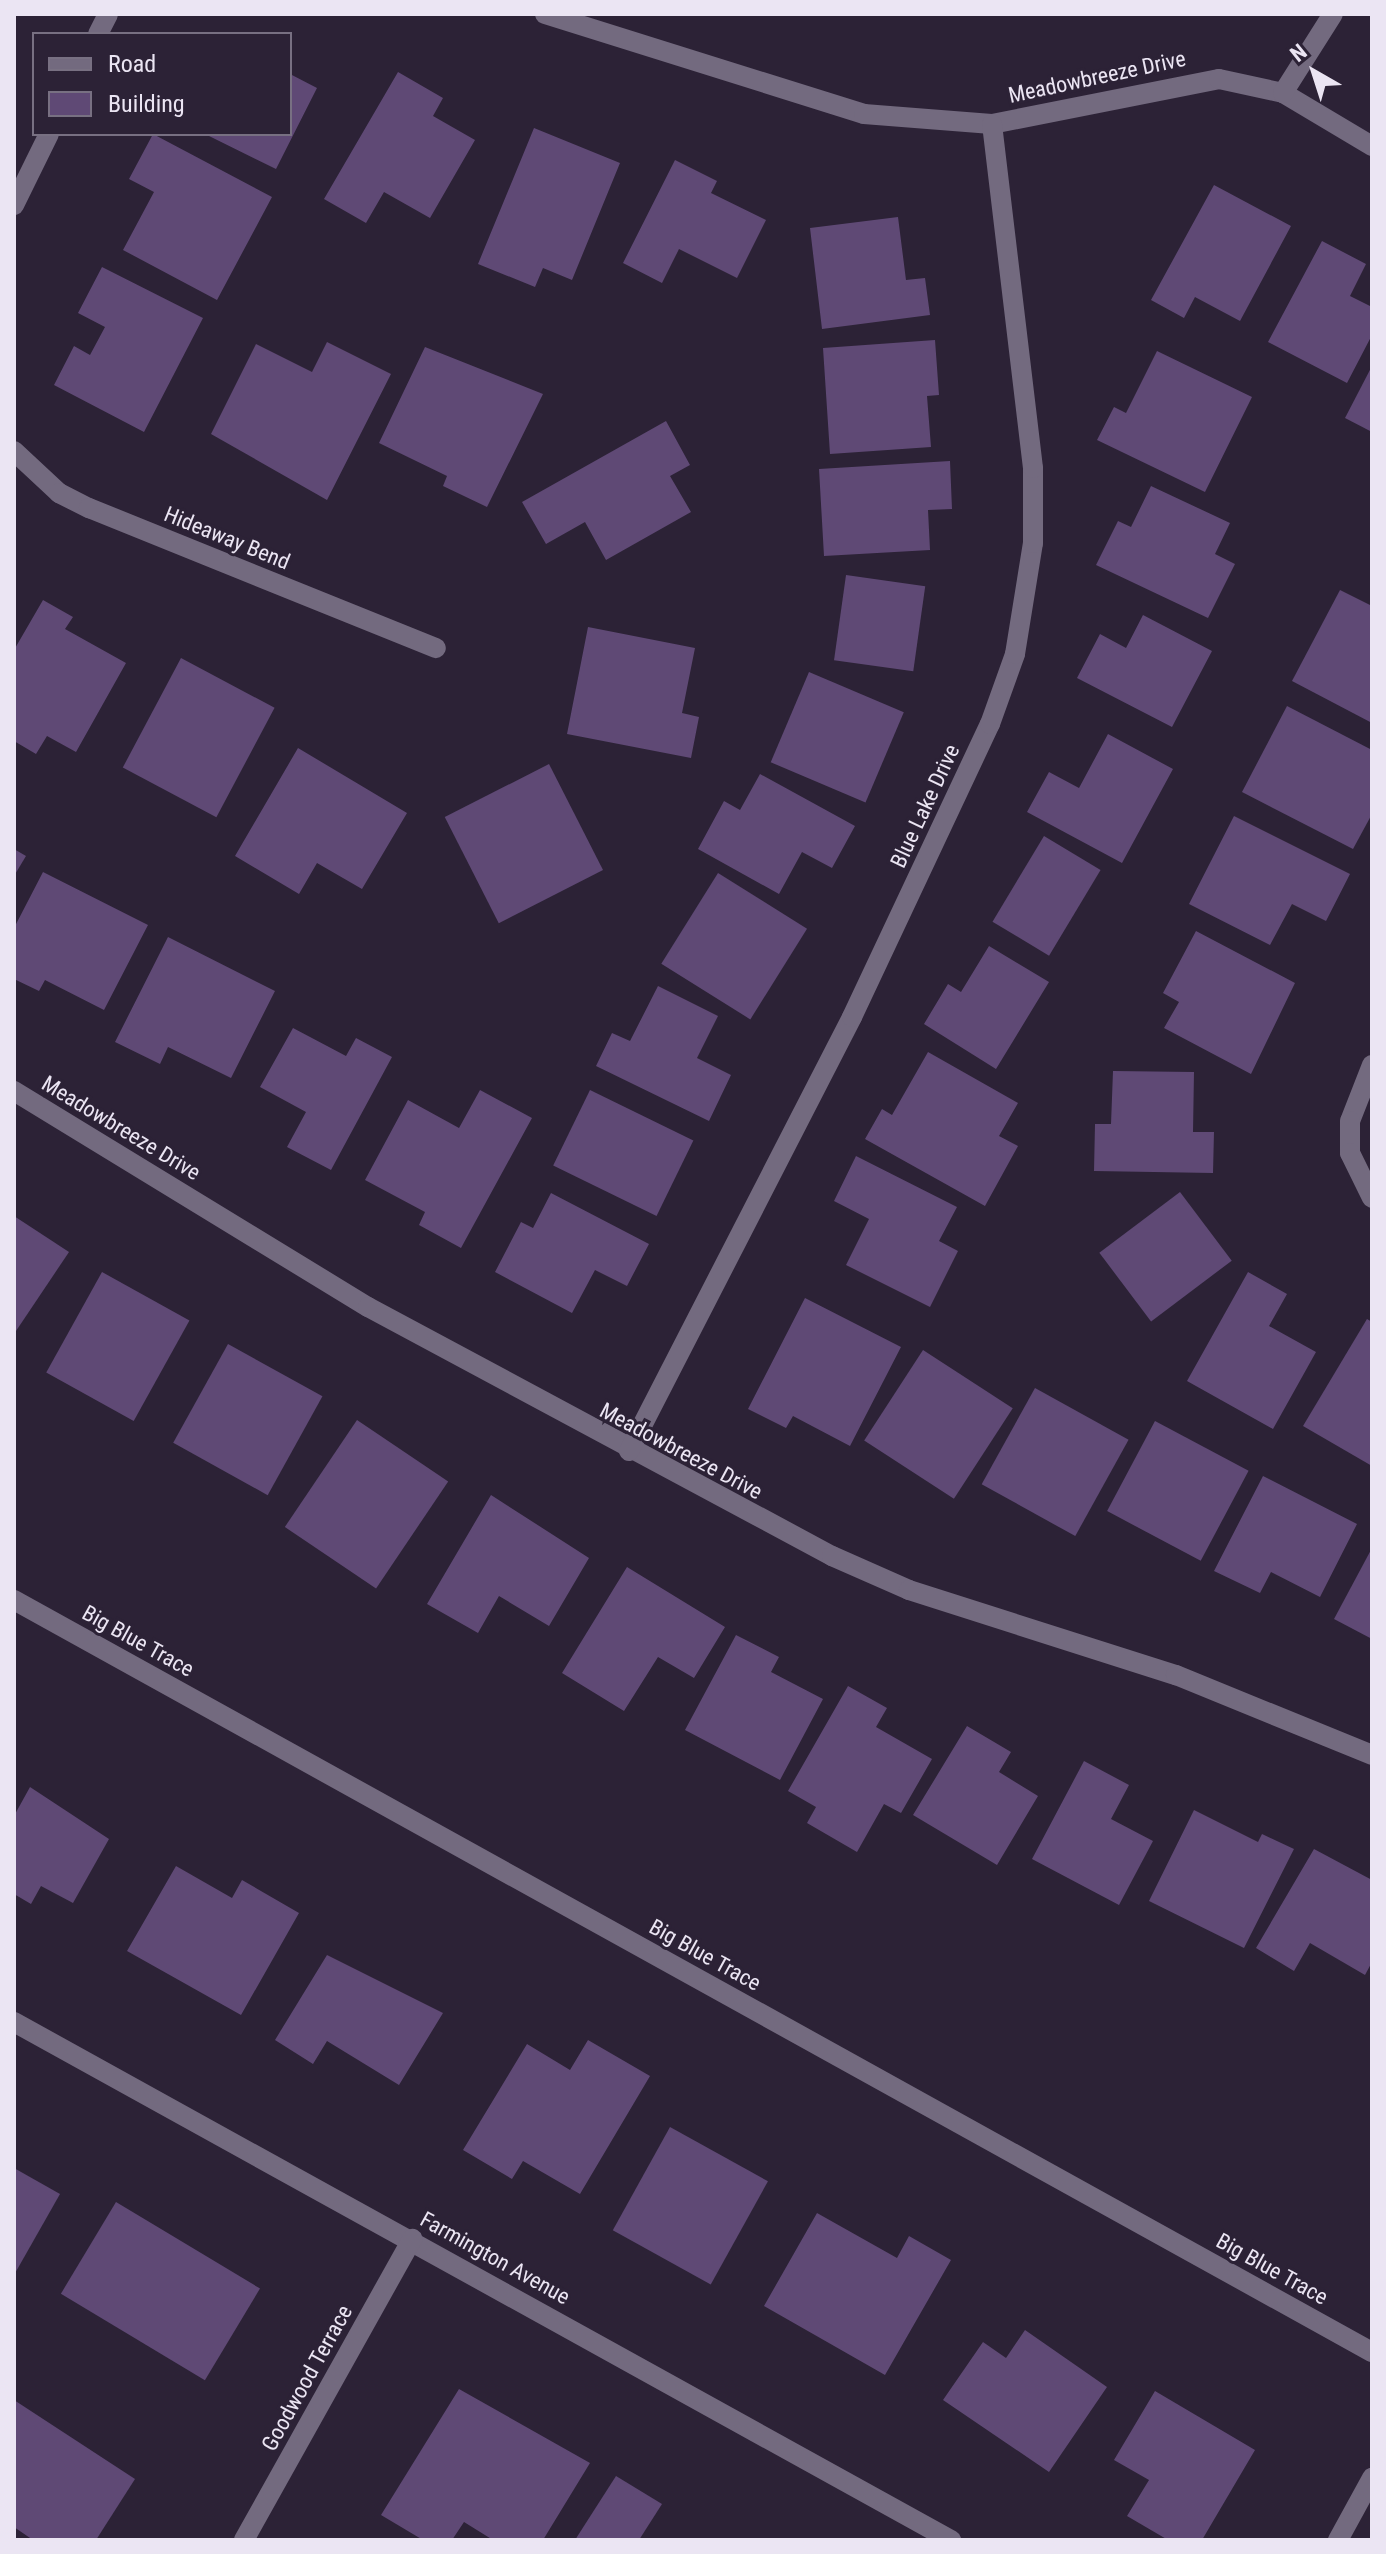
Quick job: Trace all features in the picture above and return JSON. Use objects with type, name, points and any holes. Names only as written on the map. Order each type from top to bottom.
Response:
[{"type":"street","points":[[99,32],[108,14]]},
{"type":"street","name":"Meadowbreeze Drive","points":[[545,14],[864,114],[992,124],[1186,80],[1283,93],[1372,146]]},
{"type":"street","points":[[1283,93],[1333,14]]},
{"type":"street","name":"Blue Lake Drive","points":[[629,1451],[852,1017],[990,724],[1015,654],[1033,543],[1033,468],[992,124]]},
{"type":"street","points":[[14,205],[48,136]]},
{"type":"street","name":"Hideaway Bend","points":[[14,451],[59,493],[89,508],[436,648]]},
{"type":"street","points":[[1372,1065],[1350,1121],[1350,1153],[1372,1198]]},
{"type":"street","name":"Meadowbreeze Drive","points":[[14,1091],[368,1307],[629,1451],[909,1590],[1176,1675],[1372,1755]]},
{"type":"street","name":"Big Blue Trace","points":[[14,1600],[1372,2352]]},
{"type":"street","name":"Farmington Avenue","points":[[14,2022],[412,2239],[951,2540]]},
{"type":"street","name":"Goodwood Terrace","points":[[244,2540],[412,2239]]},
{"type":"street","points":[[1338,2540],[1372,2478]]},
{"type":"building","points":[[398,72],[443,98],[433,116],[475,140],[430,218],[384,192],[366,223],[324,199]]},
{"type":"building","points":[[292,75],[317,88],[276,169],[209,136],[292,136]]},
{"type":"building","points":[[534,128],[620,163],[572,280],[543,268],[535,287],[478,264]]},
{"type":"building","points":[[152,136],[157,136],[272,197],[217,300],[123,250],[154,192],[129,179]]},
{"type":"building","points":[[675,160],[717,181],[711,193],[766,220],[737,278],[679,249],[662,283],[623,263]]},
{"type":"building","points":[[1214,185],[1291,226],[1240,321],[1195,297],[1184,318],[1151,300]]},
{"type":"building","points":[[898,217],[906,280],[925,278],[930,315],[822,329],[810,228]]},
{"type":"building","points":[[1322,241],[1366,264],[1350,296],[1372,307],[1372,335],[1347,383],[1268,342]]},
{"type":"building","points":[[102,267],[203,318],[144,432],[54,385],[74,346],[90,355],[105,327],[78,313]]},
{"type":"building","points":[[935,340],[939,395],[927,396],[931,447],[830,454],[823,348]]},
{"type":"building","points":[[327,342],[391,374],[327,500],[211,434],[256,344],[312,372]]},
{"type":"building","points":[[425,347],[543,394],[487,507],[443,486],[447,476],[379,443]]},
{"type":"building","points":[[1157,351],[1252,397],[1205,492],[1097,440],[1114,407],[1126,413]]},
{"type":"building","points":[[1372,366],[1372,432],[1345,418]]},
{"type":"building","points":[[666,421],[690,465],[670,476],[691,512],[606,560],[585,522],[546,544],[522,502]]},
{"type":"building","points":[[950,461],[952,509],[928,510],[930,550],[824,556],[819,469]]},
{"type":"building","points":[[1151,486],[1230,523],[1215,554],[1235,564],[1208,618],[1096,565],[1118,521],[1131,527]]},
{"type":"building","points":[[846,575],[925,586],[913,671],[834,660]]},
{"type":"building","points":[[1340,590],[1372,606],[1372,723],[1292,681]]},
{"type":"building","points":[[43,600],[73,617],[65,629],[126,663],[76,752],[47,736],[36,754],[14,741],[14,650]]},
{"type":"building","points":[[1143,615],[1212,651],[1172,727],[1077,678],[1100,634],[1126,648]]},
{"type":"building","points":[[588,627],[695,648],[682,713],[699,717],[691,758],[567,734]]},
{"type":"building","points":[[181,658],[275,708],[216,817],[123,767]]},
{"type":"building","points":[[809,672],[904,712],[866,802],[771,762]]},
{"type":"building","points":[[1287,706],[1372,750],[1372,814],[1353,849],[1242,792]]},
{"type":"building","points":[[1108,734],[1173,769],[1122,863],[1027,812],[1049,772],[1079,788]]},
{"type":"building","points":[[298,748],[407,813],[362,889],[317,863],[299,894],[235,856]]},
{"type":"building","points":[[549,764],[603,870],[499,923],[445,817]]},
{"type":"building","points":[[760,774],[855,826],[832,868],[802,852],[779,894],[698,849],[724,801],[740,810]]},
{"type":"building","points":[[1234,816],[1350,874],[1326,921],[1292,904],[1270,945],[1189,904]]},
{"type":"building","points":[[1044,836],[1101,870],[1049,956],[992,922]]},
{"type":"building","points":[[14,849],[26,856],[14,876]]},
{"type":"building","points":[[43,872],[148,925],[104,1010],[45,980],[39,991],[14,979],[14,928]]},
{"type":"building","points":[[718,873],[807,929],[750,1019],[661,964]]},
{"type":"building","points":[[1196,931],[1295,983],[1251,1074],[1164,1028],[1179,1002],[1163,993]]},
{"type":"building","points":[[168,937],[275,991],[231,1078],[168,1047],[160,1064],[115,1042]]},
{"type":"building","points":[[989,946],[1049,982],[996,1069],[924,1024],[948,984],[961,992]]},
{"type":"building","points":[[658,986],[718,1016],[697,1058],[731,1075],[709,1121],[596,1066],[612,1033],[630,1041]]},
{"type":"building","points":[[293,1028],[346,1056],[356,1038],[392,1057],[331,1170],[287,1147],[306,1112],[260,1087]]},
{"type":"building","points":[[928,1052],[1018,1103],[999,1136],[1018,1146],[985,1206],[865,1139],[882,1109],[892,1115]]},
{"type":"building","points":[[1113,1071],[1194,1072],[1193,1132],[1214,1132],[1213,1173],[1094,1171],[1095,1124],[1111,1124]]},
{"type":"building","points":[[480,1090],[532,1118],[461,1248],[419,1225],[425,1212],[365,1180],[408,1100],[459,1128]]},
{"type":"building","points":[[590,1090],[693,1140],[657,1216],[553,1165]]},
{"type":"building","points":[[856,1156],[957,1207],[939,1241],[958,1251],[930,1307],[846,1265],[869,1219],[834,1201]]},
{"type":"building","points":[[1180,1192],[1232,1261],[1151,1321],[1099,1253]]},
{"type":"building","points":[[551,1193],[649,1244],[627,1286],[595,1270],[572,1313],[495,1272],[521,1222],[533,1228]]},
{"type":"building","points":[[14,1216],[69,1252],[14,1334]]},
{"type":"building","points":[[102,1272],[189,1320],[134,1421],[46,1373]]},
{"type":"building","points":[[1248,1272],[1287,1294],[1269,1326],[1316,1352],[1273,1429],[1187,1381]]},
{"type":"building","points":[[805,1298],[901,1347],[850,1446],[793,1416],[786,1428],[748,1409]]},
{"type":"building","points":[[1367,1319],[1372,1322],[1372,1466],[1303,1426]]},
{"type":"building","points":[[228,1344],[322,1396],[268,1495],[173,1443]]},
{"type":"building","points":[[923,1350],[1013,1408],[954,1499],[864,1441]]},
{"type":"building","points":[[1035,1388],[1129,1440],[1075,1536],[982,1484]]},
{"type":"building","points":[[357,1420],[448,1482],[376,1588],[285,1527]]},
{"type":"building","points":[[1155,1421],[1249,1471],[1201,1561],[1107,1511]]},
{"type":"building","points":[[1263,1476],[1357,1524],[1320,1597],[1271,1572],[1260,1593],[1214,1571]]},
{"type":"building","points":[[491,1495],[589,1558],[549,1626],[499,1596],[478,1633],[427,1604]]},
{"type":"building","points":[[1372,1548],[1372,1639],[1334,1619]]},
{"type":"building","points":[[627,1567],[725,1627],[694,1678],[658,1657],[624,1711],[562,1673]]},
{"type":"building","points":[[736,1635],[779,1657],[771,1672],[823,1699],[780,1780],[685,1730]]},
{"type":"building","points":[[848,1686],[887,1708],[876,1727],[932,1759],[901,1813],[884,1804],[857,1852],[807,1823],[816,1807],[788,1791]]},
{"type":"building","points":[[967,1726],[1011,1752],[999,1772],[1038,1796],[997,1865],[913,1815]]},
{"type":"building","points":[[1084,1761],[1129,1785],[1111,1819],[1153,1841],[1119,1905],[1032,1859]]},
{"type":"building","points":[[30,1787],[109,1839],[73,1903],[41,1886],[31,1904],[14,1894],[14,1816]]},
{"type":"building","points":[[1194,1810],[1258,1842],[1262,1834],[1294,1849],[1244,1948],[1149,1901]]},
{"type":"building","points":[[1314,1849],[1372,1880],[1372,1962],[1365,1975],[1310,1943],[1294,1971],[1256,1948]]},
{"type":"building","points":[[176,1866],[232,1898],[242,1880],[299,1913],[241,2015],[127,1951]]},
{"type":"building","points":[[327,1955],[443,2013],[399,2085],[327,2041],[313,2064],[275,2040]]},
{"type":"building","points":[[588,2040],[650,2076],[580,2194],[523,2161],[512,2179],[463,2150],[527,2044],[570,2070]]},
{"type":"building","points":[[670,2127],[768,2181],[711,2285],[613,2230]]},
{"type":"building","points":[[14,2168],[60,2194],[14,2275]]},
{"type":"building","points":[[116,2202],[260,2289],[205,2380],[61,2294]]},
{"type":"building","points":[[817,2213],[897,2258],[909,2236],[951,2260],[885,2375],[764,2306]]},
{"type":"building","points":[[1025,2330],[1107,2387],[1049,2472],[943,2400],[983,2342],[1006,2358]]},
{"type":"building","points":[[459,2389],[590,2463],[543,2540],[493,2540],[464,2522],[452,2540],[423,2540],[381,2515]]},
{"type":"building","points":[[1155,2391],[1255,2450],[1202,2540],[1168,2540],[1127,2516],[1149,2480],[1114,2460]]},
{"type":"building","points":[[14,2400],[135,2479],[96,2540],[33,2540],[14,2527]]},
{"type":"building","points":[[616,2476],[662,2504],[639,2540],[575,2540]]}]
